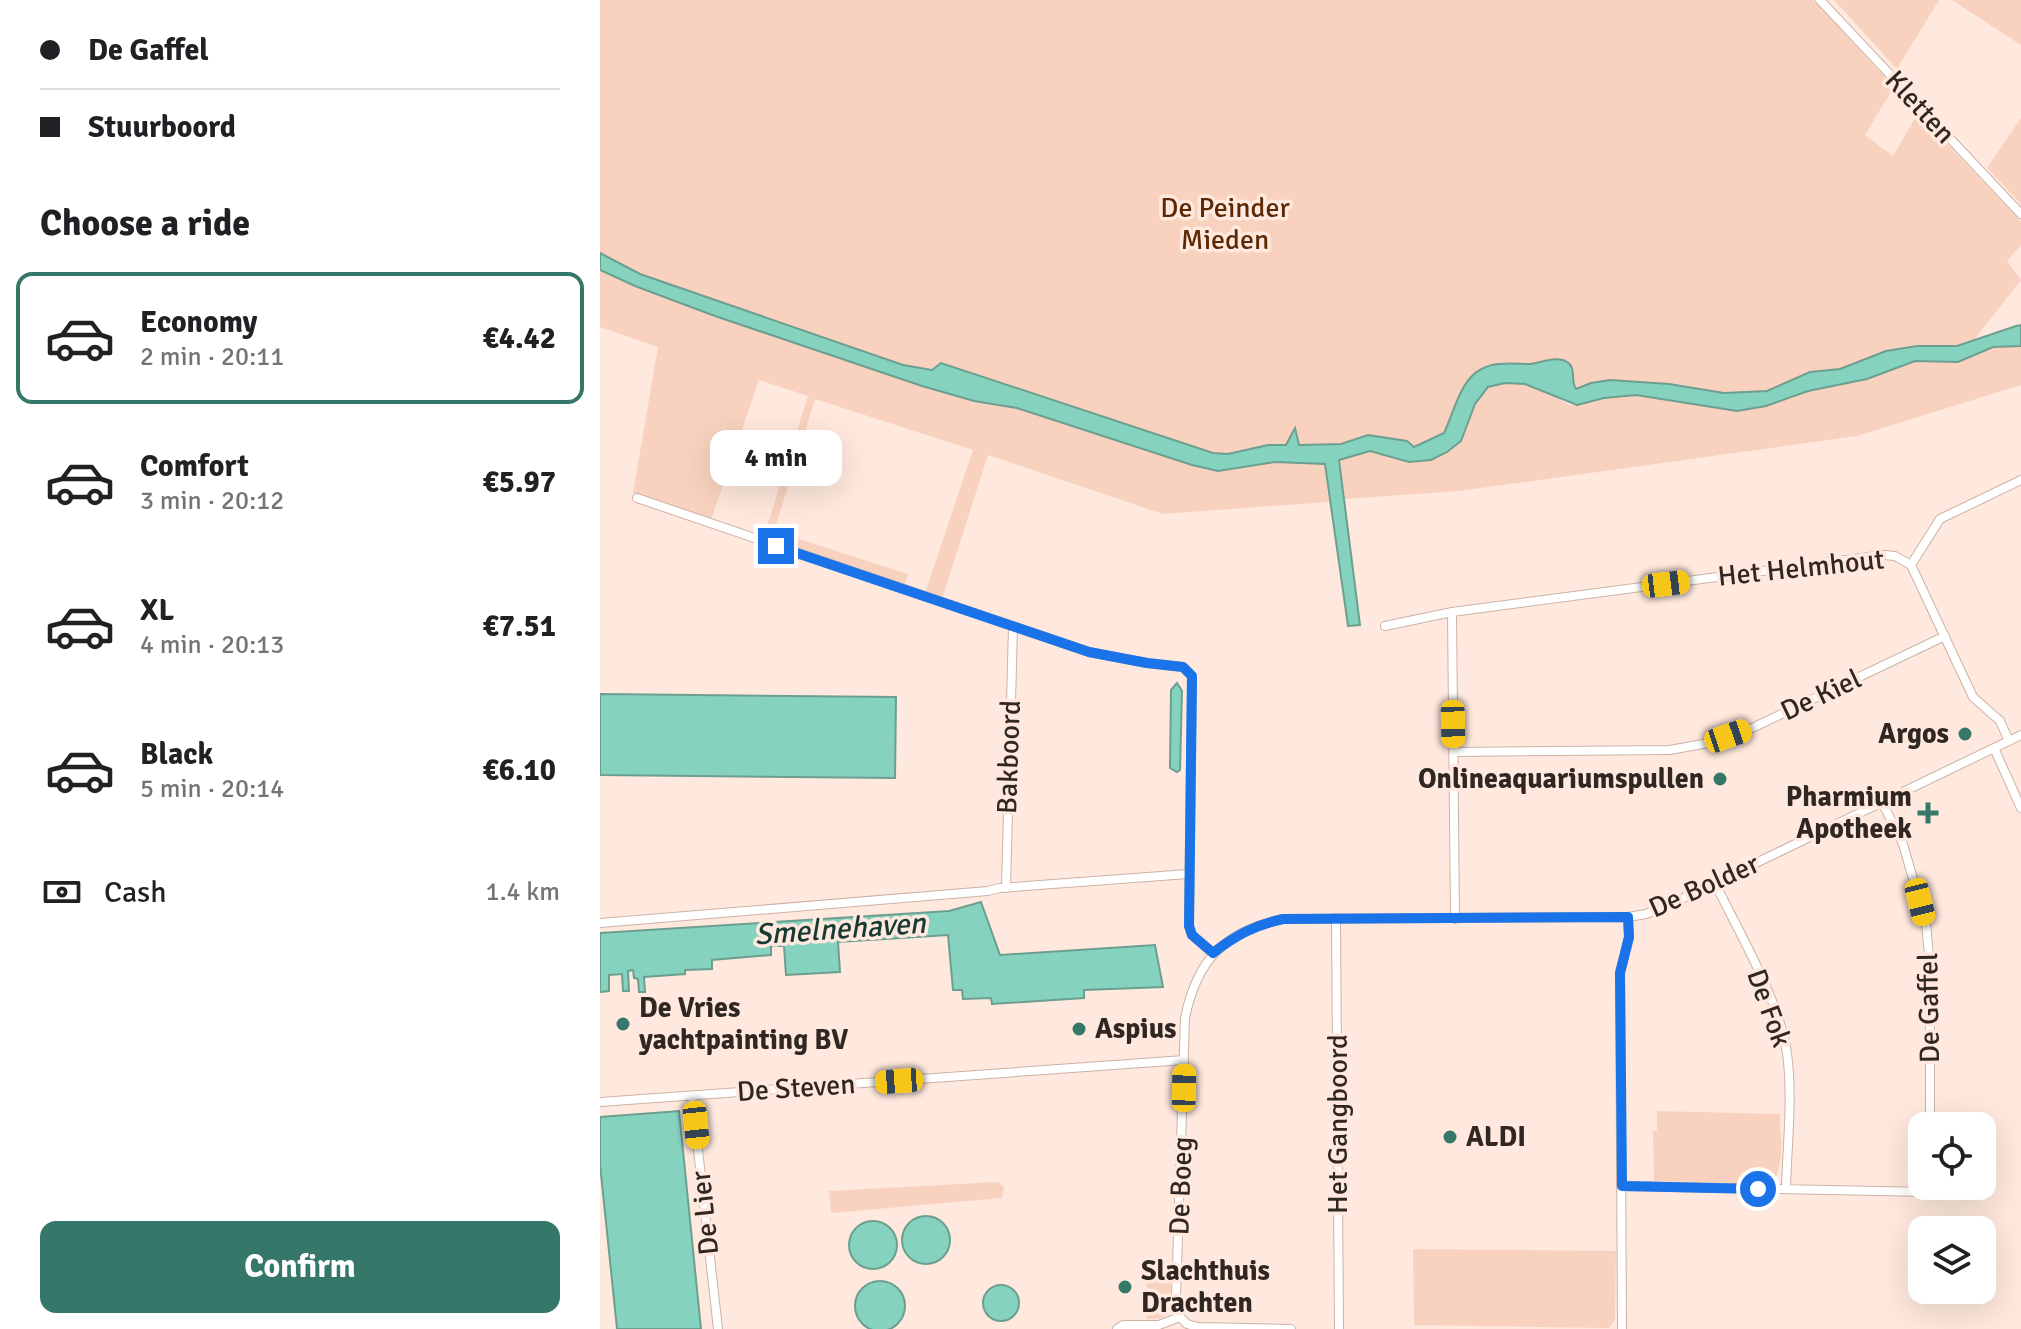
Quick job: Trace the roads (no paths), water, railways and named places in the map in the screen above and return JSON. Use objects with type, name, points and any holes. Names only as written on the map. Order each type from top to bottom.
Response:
[{"type":"street","name":"Kletten","points":[[1820,0],[2021,214]]},
{"type":"street","name":"Het Helmhout","points":[[1911,565],[1940,519],[2021,480]]},
{"type":"street","points":[[637,498],[1089,652],[1183,667],[1192,676],[1189,926],[1192,935],[1213,953]]},
{"type":"street","name":"Het Helmhout","points":[[1385,626],[1452,612],[1895,556],[1911,565],[1973,697],[2000,721],[2009,741]]},
{"type":"street","points":[[1452,612],[1455,919]]},
{"type":"street","name":"Bakboord","points":[[1006,888],[1013,627]]},
{"type":"street","name":"De Kiel","points":[[1454,752],[1670,750],[1708,743],[1748,730],[1945,636]]},
{"type":"street","name":"De Bolder","points":[[1622,1329],[1620,973],[1629,937],[1628,917],[1646,914],[1715,883],[2021,735]]},
{"type":"street","points":[[1994,748],[2021,808]]},
{"type":"street","name":"De Gaffel","points":[[1882,802],[1903,844],[1926,924],[1930,965],[1930,1112]]},
{"type":"street","points":[[600,923],[1188,874]]},
{"type":"street","name":"De Fok","points":[[1715,883],[1768,993],[1787,1052],[1786,1189]]},
{"type":"street","points":[[1336,918],[1628,917]]},
{"type":"street","name":"De Boeg","points":[[1180,1317],[1176,1297],[1185,1018],[1190,995],[1213,953],[1233,937],[1257,925],[1283,919],[1336,918]]},
{"type":"street","name":"Het Gangboord","points":[[1336,918],[1339,1329]]},
{"type":"street","name":"De Steven","points":[[600,1102],[1184,1060]]},
{"type":"street","name":"De Lier","points":[[692,1096],[718,1329]]},
{"type":"street","points":[[1622,1186],[1908,1192]]},
{"type":"street","points":[[1117,1329],[1123,1325],[1159,1325],[1180,1317],[1187,1324],[1198,1327],[1291,1329]]},
{"type":"water","points":[[600,253],[640,274],[903,365],[932,370],[941,363],[1213,453],[1228,454],[1268,445],[1286,445],[1295,428],[1299,445],[1341,444],[1368,435],[1407,441],[1414,447],[1444,433],[1468,380],[1476,372],[1499,364],[1563,360],[1572,368],[1576,389],[1610,380],[1669,384],[1724,393],[1767,391],[1810,372],[1840,369],[1886,351],[1917,346],[1957,346],[2021,325],[2021,346],[1993,347],[1958,362],[1915,361],[1867,379],[1808,391],[1766,406],[1737,411],[1636,395],[1577,405],[1525,384],[1505,383],[1488,387],[1475,404],[1461,441],[1431,460],[1409,462],[1370,451],[1339,460],[1360,625],[1348,626],[1325,464],[1275,462],[1218,471],[1192,465],[1017,408],[974,401],[922,386],[715,316],[600,270]]},
{"type":"water","points":[[1177,683],[1182,691],[1180,770],[1177,772],[1170,768],[1171,690]]},
{"type":"water","points":[[600,694],[896,697],[895,778],[600,775]]},
{"type":"water","name":"Smelnehaven","points":[[981,902],[1000,955],[1155,945],[1163,987],[1084,990],[1084,998],[992,1004],[991,998],[963,999],[962,990],[953,990],[948,935],[838,942],[840,972],[786,975],[784,946],[771,946],[771,955],[712,960],[712,969],[644,977],[645,992],[639,992],[638,979],[634,978],[633,970],[628,971],[629,991],[623,991],[622,974],[609,975],[609,991],[600,992],[600,933],[949,911]]},
{"type":"water","points":[[679,1111],[701,1329],[617,1329],[600,1164],[600,1117]]},
{"type":"water","points":[[926,1216],[943,1223],[950,1240],[943,1257],[926,1264],[909,1257],[902,1240],[909,1223]]},
{"type":"water","points":[[873,1221],[890,1228],[897,1245],[890,1262],[873,1269],[856,1262],[849,1245],[856,1228]]},
{"type":"water","points":[[871,1283],[889,1283],[903,1297],[903,1315],[889,1329],[871,1329],[857,1315],[857,1297]]},
{"type":"water","points":[[1001,1285],[1014,1290],[1019,1303],[1014,1316],[1001,1321],[988,1316],[983,1303],[988,1290]]},
{"type":"place","name":"Argos","points":[[1965,734]]},
{"type":"place","name":"Onlineaquariumspullen","points":[[1720,779]]},
{"type":"place","name":"Pharmium Apotheek","points":[[1928,813]]},
{"type":"place","name":"De Vries yachtpainting BV","points":[[623,1024]]},
{"type":"place","name":"Aspius","points":[[1079,1029]]},
{"type":"place","name":"ALDI","points":[[1450,1137]]},
{"type":"place","name":"Slachthuis Drachten","points":[[1125,1287]]},
{"type":"park label","name":"De Peinder Mieden","points":[[1225,224]]}]
